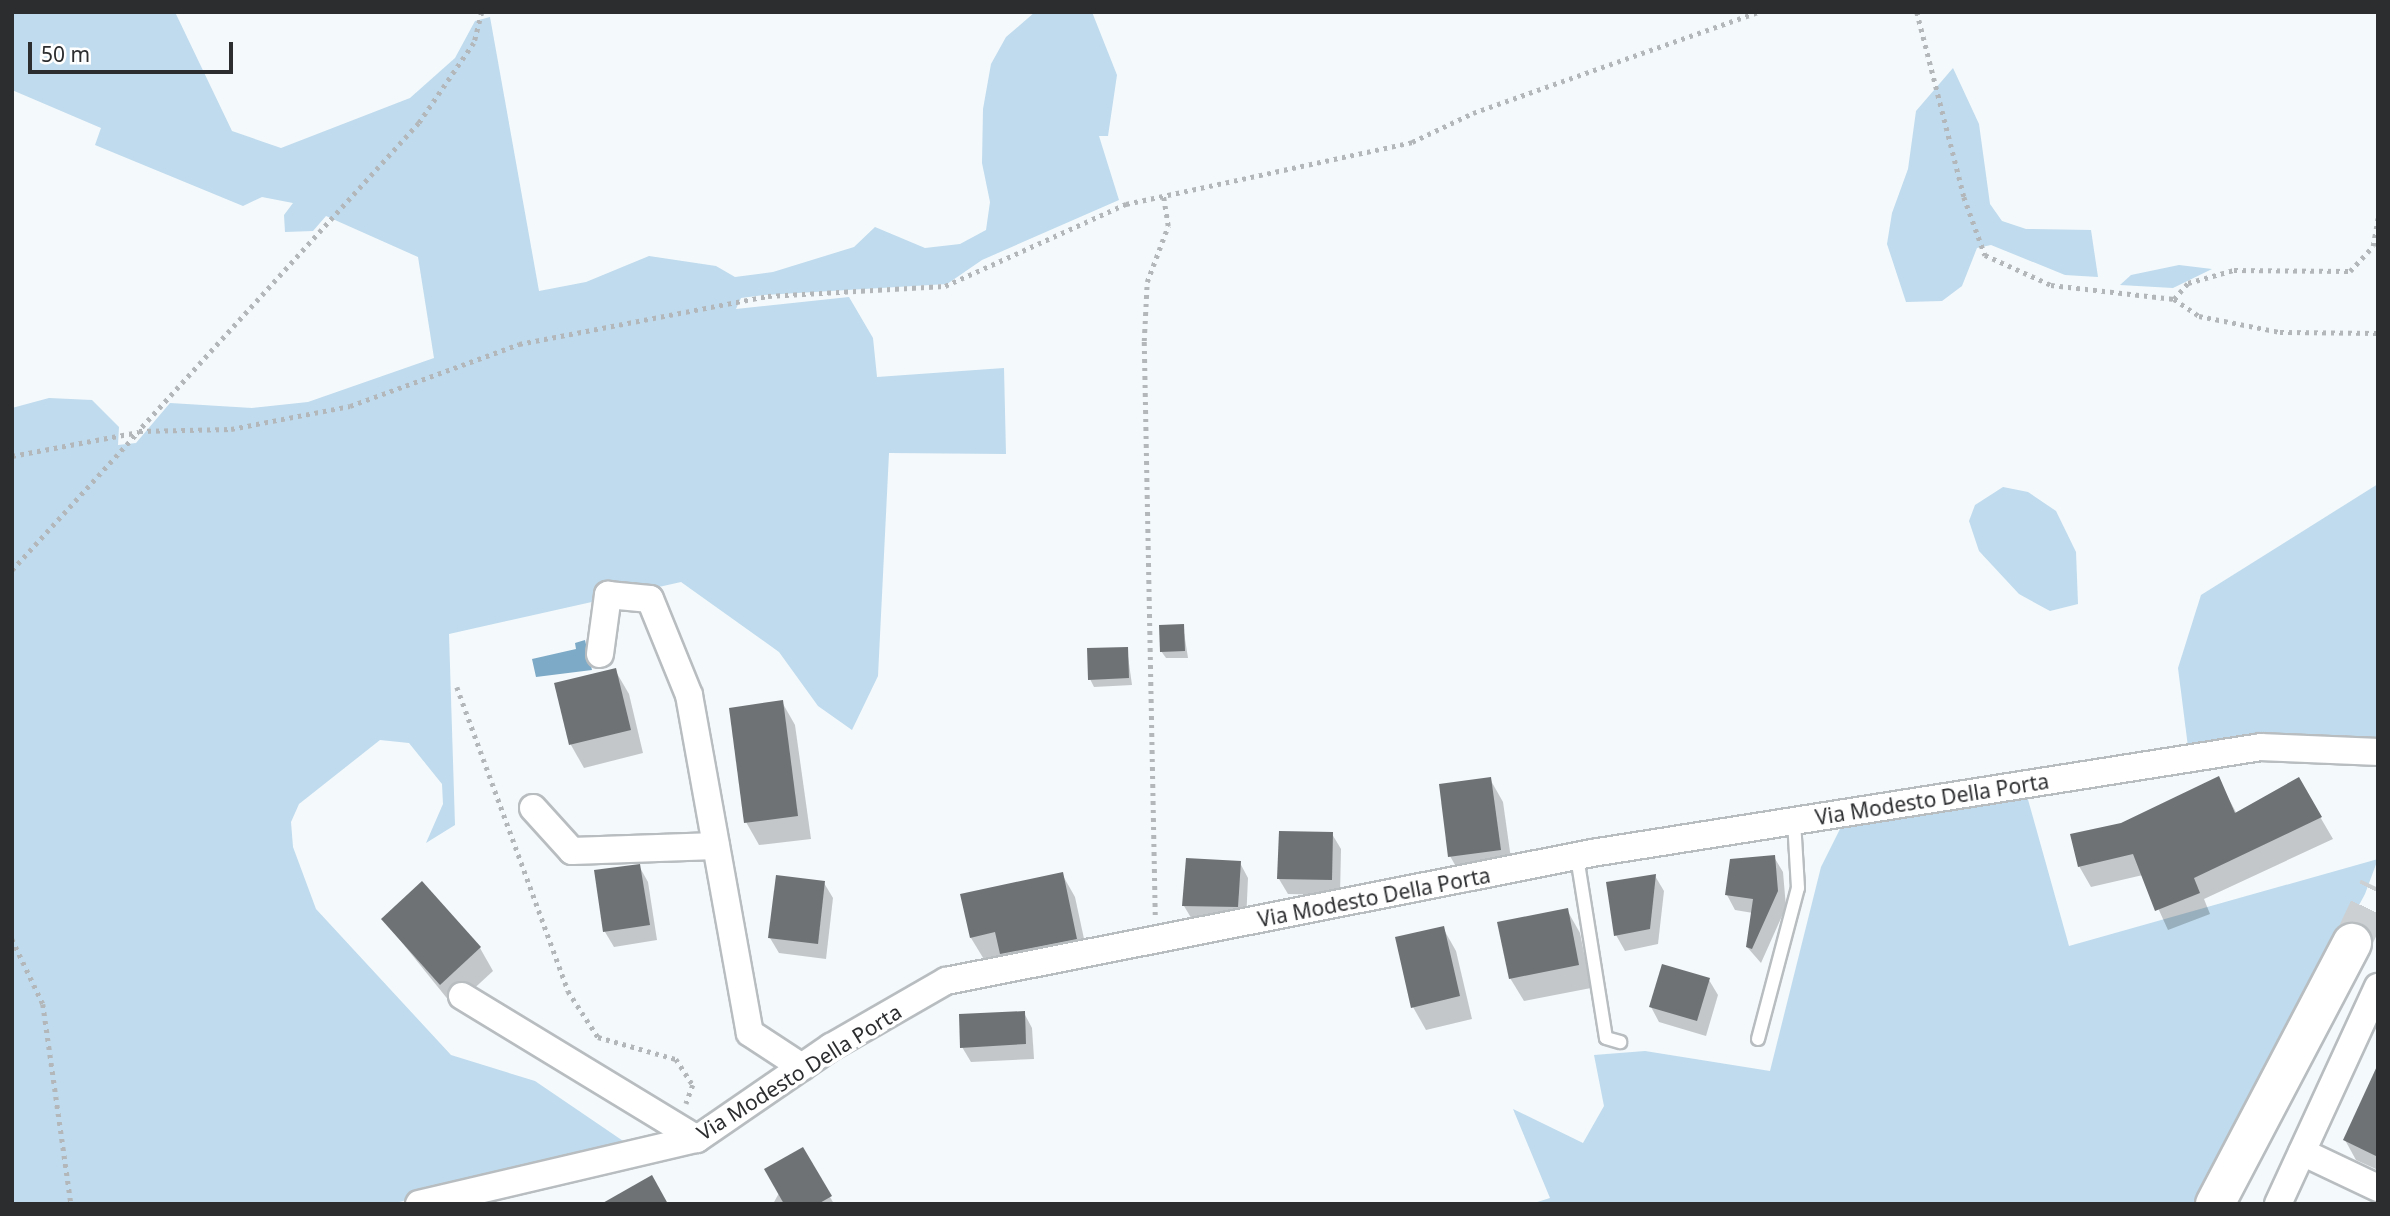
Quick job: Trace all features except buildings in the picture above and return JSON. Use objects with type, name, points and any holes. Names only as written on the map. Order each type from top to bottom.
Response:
[{"type":"highway","points":[[2215,1204],[2352,943]]},
{"type":"street","points":[[600,654],[608,596],[650,599],[688,695],[750,1033],[802,1066]]},
{"type":"street","name":"Via Modesto Della Porta","points":[[419,1204],[688,1133],[946,981],[1577,856],[1794,821],[2261,747],[2378,752]]},
{"type":"street","points":[[533,808],[572,851],[716,846]]},
{"type":"street","points":[[2278,1204],[2378,987]]},
{"type":"street","points":[[462,996],[688,1133]]},
{"type":"street","points":[[2302,1152],[2378,1188]]},
{"type":"lane","points":[[1758,1039],[1798,888],[1794,821]]},
{"type":"lane","points":[[1577,856],[1606,1038],[1620,1042]]},
{"type":"path","points":[[12,570],[419,123],[474,43],[482,12]]},
{"type":"path","points":[[12,456],[139,431],[231,429],[350,406],[519,344],[768,296],[945,286],[1126,204],[1412,142],[1472,113],[1758,12]]},
{"type":"path","points":[[1917,12],[1964,197],[1985,255],[2051,285],[2174,299],[2199,316],[2280,332],[2378,333]]},
{"type":"path","points":[[1156,940],[1144,341],[1147,282],[1168,226],[1163,195]]},
{"type":"path","points":[[2174,299],[2188,283],[2234,270],[2350,271],[2373,246],[2378,218]]},
{"type":"path","points":[[457,687],[568,991],[598,1037],[676,1059],[693,1085],[688,1133]]},
{"type":"path","points":[[12,939],[43,1004],[71,1204]]},
{"type":"shaded area","points":[[12,12],[175,12],[232,131],[281,148],[410,98],[455,58],[475,21],[490,17],[539,291],[586,282],[649,256],[716,266],[735,277],[773,272],[854,247],[875,227],[925,248],[960,244],[986,230],[990,202],[982,163],[983,109],[991,64],[1006,37],[1035,12],[1092,12],[1117,75],[1108,136],[1099,136],[1119,200],[982,260],[947,284],[764,295],[741,298],[736,309],[849,297],[873,338],[877,377],[1004,368],[1006,454],[889,453],[878,676],[852,730],[818,706],[779,652],[681,582],[449,634],[455,825],[426,843],[443,804],[442,784],[409,743],[380,740],[299,804],[291,822],[293,847],[316,909],[451,1055],[535,1081],[629,1145],[391,1204],[12,1204],[12,408],[49,398],[92,400],[119,427],[118,445],[136,443],[170,403],[252,408],[308,402],[434,358],[418,257],[326,216],[313,231],[285,232],[284,215],[293,203],[262,197],[243,206],[95,145],[101,128],[12,90]]},
{"type":"shaded area","points":[[1953,68],[1979,124],[1990,204],[2002,221],[2026,229],[2091,230],[2098,277],[2065,275],[1991,245],[1977,248],[1962,286],[1942,301],[1906,302],[1887,244],[1892,213],[1908,169],[1916,111]]},
{"type":"shaded area","points":[[2179,265],[2212,269],[2173,288],[2120,285],[2131,275]]},
{"type":"shaded area","points":[[2378,484],[2378,744],[2188,747],[2178,668],[2201,595]]},
{"type":"shaded area","points":[[2003,487],[2028,492],[2056,511],[2076,552],[2078,604],[2050,611],[2019,594],[1979,551],[1969,521],[1975,505]]},
{"type":"shaded area","points":[[585,640],[592,670],[536,677],[532,659],[576,649],[575,643]]},
{"type":"shaded area","points":[[2027,796],[2069,946],[2378,859],[2365,894],[2197,1204],[1531,1204],[1550,1198],[1513,1109],[1583,1143],[1604,1106],[1594,1055],[1645,1051],[1770,1071],[1821,867],[1842,825]]},
{"type":"tunnel","points":[[2352,943],[2378,888]]}]
